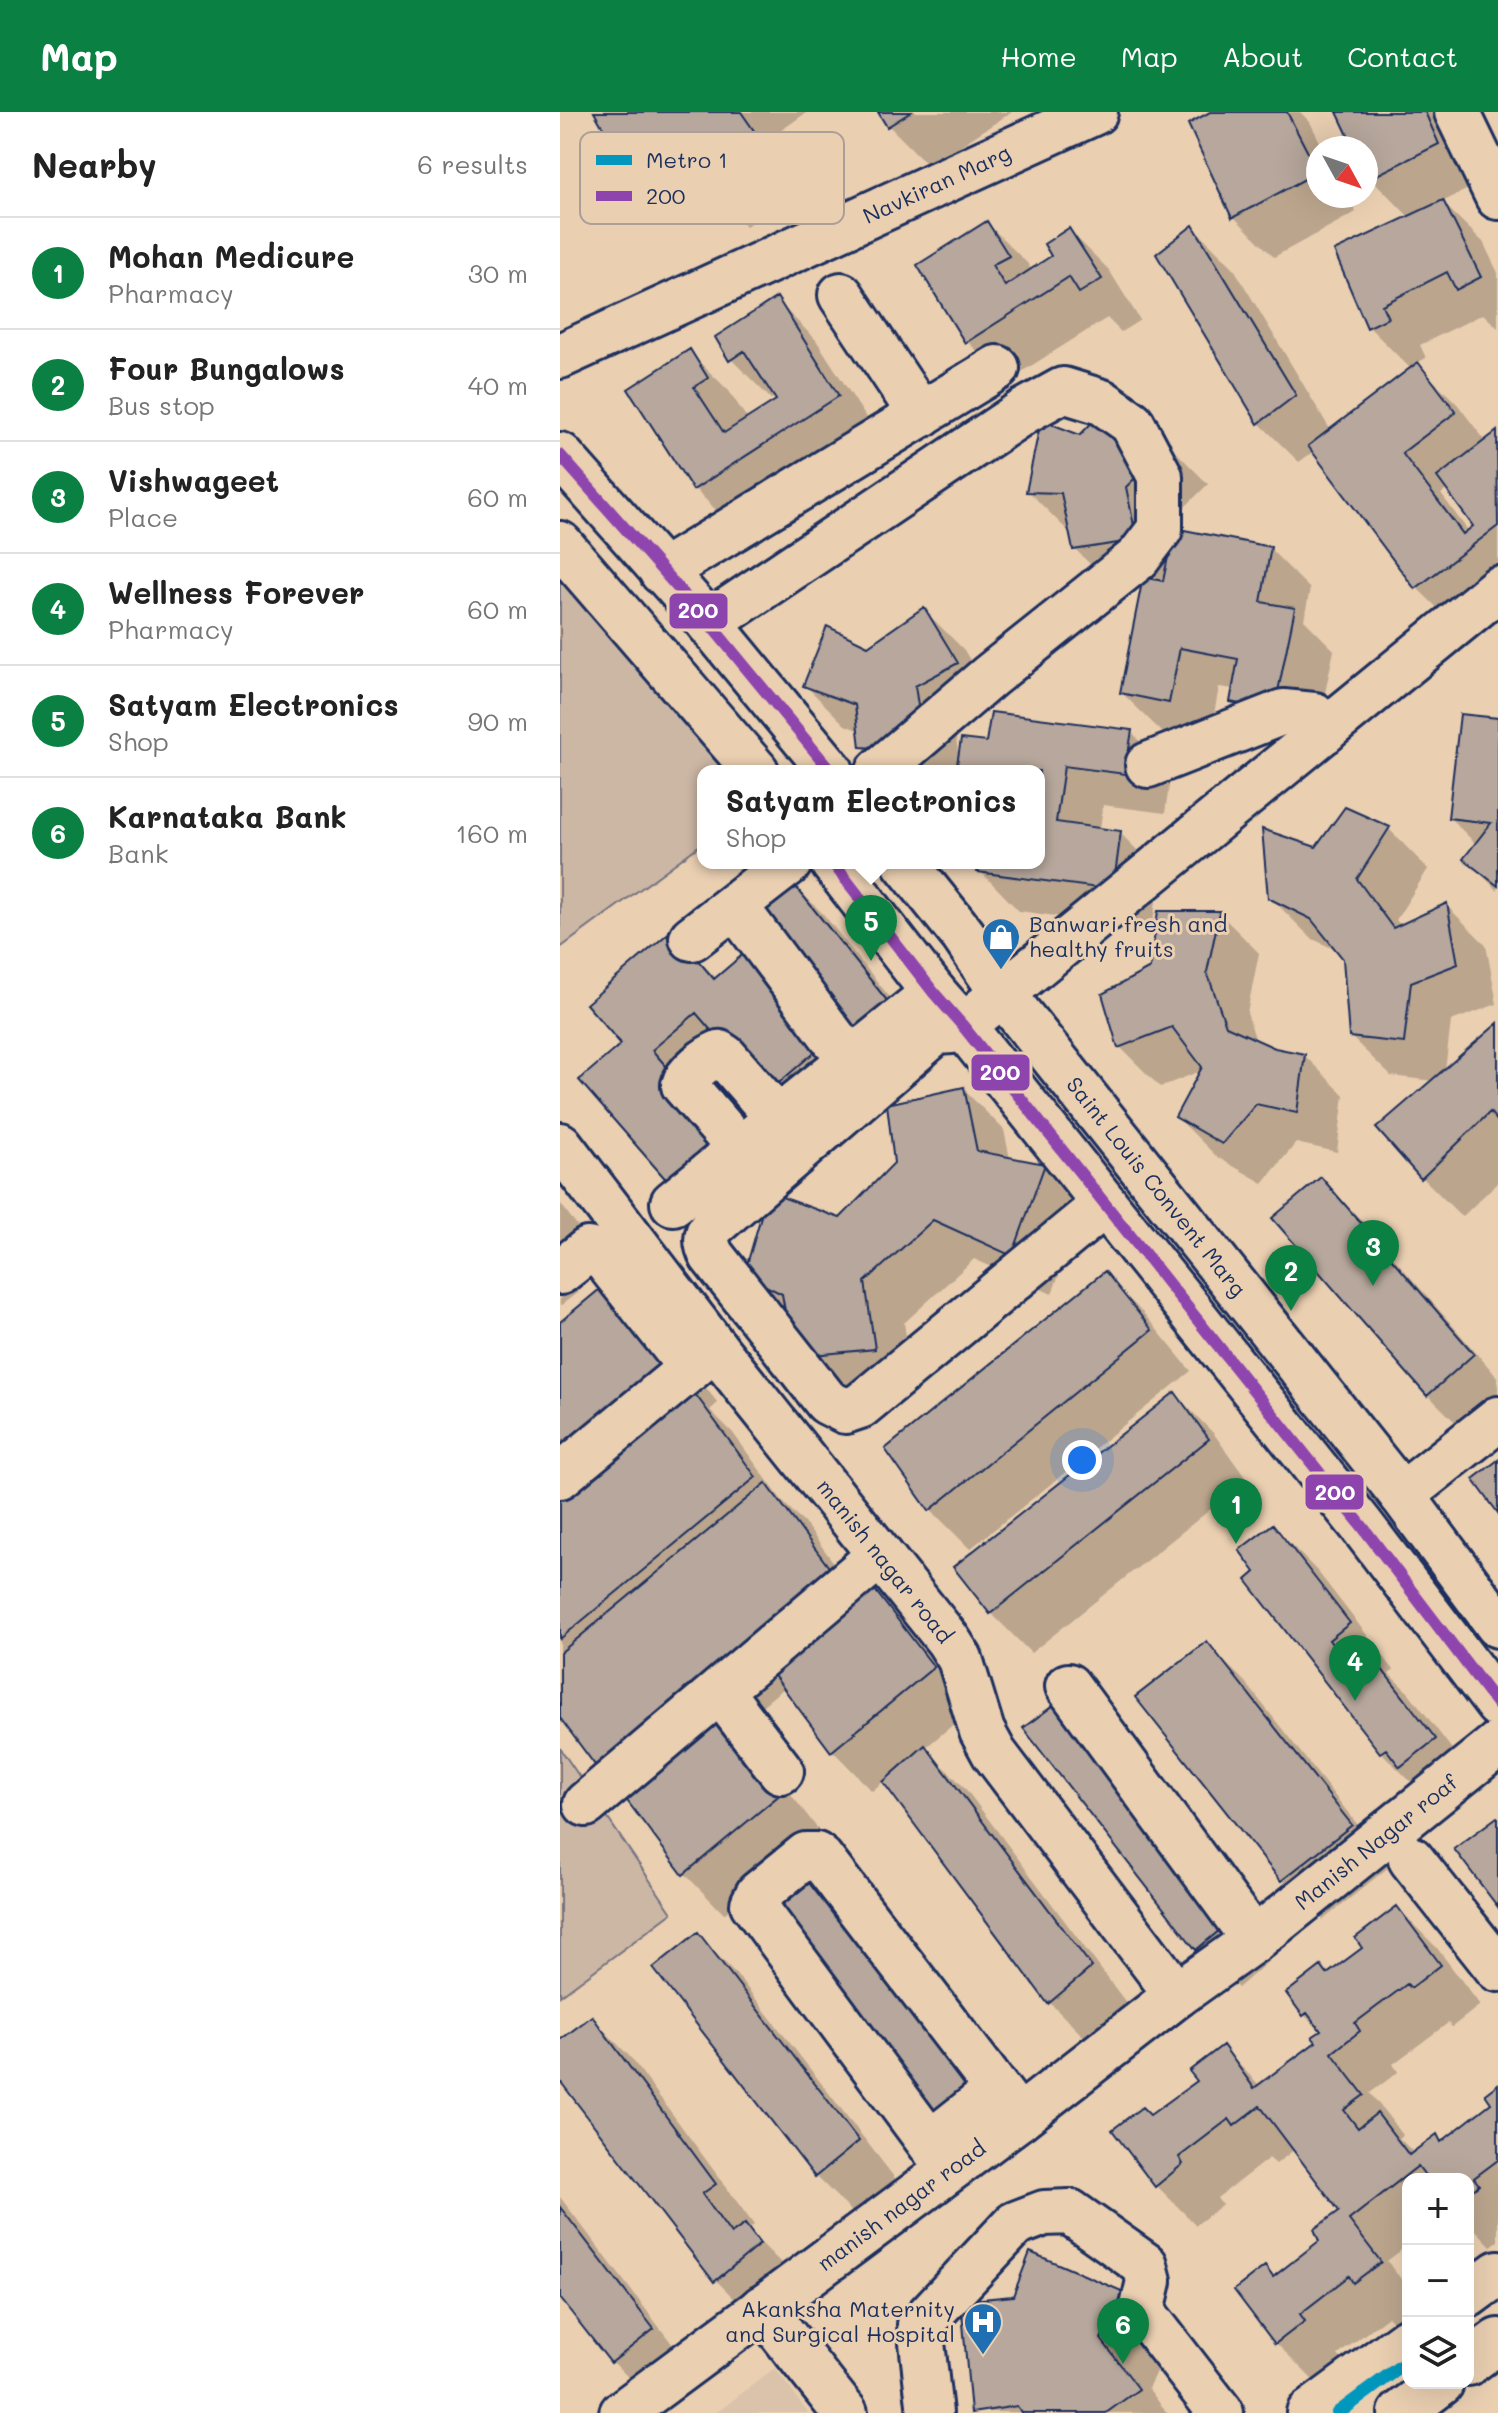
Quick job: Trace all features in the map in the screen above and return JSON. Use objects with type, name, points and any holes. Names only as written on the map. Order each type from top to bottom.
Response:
[{"type":"street","name":"Navkiran Marg","points":[[560,356],[1095,112]]},
{"type":"street","points":[[1457,112],[1498,197]]},
{"type":"street","points":[[841,295],[921,415]]},
{"type":"street","points":[[662,572],[997,368]]},
{"type":"street","points":[[709,623],[1023,412],[1063,390],[1102,402],[1132,423],[1160,476],[1160,529],[1138,558],[990,676],[886,765]]},
{"type":"street","points":[[560,455],[709,623],[826,765]]},
{"type":"street","points":[[560,544],[751,765]]},
{"type":"street","points":[[1105,1204],[860,1406],[845,1411],[827,1402],[708,1248],[708,1231],[936,1032],[952,1031],[963,1026],[1498,589]]},
{"type":"street","points":[[1148,765],[1283,712],[1314,715],[1325,731]]},
{"type":"street","points":[[692,938],[781,869]]},
{"type":"street","points":[[838,869],[1362,1526],[1498,1705]]},
{"type":"street","name":"Saint Louis Convent Marg","points":[[910,869],[963,935],[1003,994],[1402,1495],[1498,1625]]},
{"type":"street","points":[[735,906],[850,1060]]},
{"type":"street","points":[[673,1203],[934,993]]},
{"type":"street","points":[[740,1149],[684,1085],[687,1077],[713,1055],[719,1053],[725,1057],[778,1118]]},
{"type":"street","name":"manish nagar road","points":[[560,1145],[608,1208],[703,1358],[880,1555],[948,1640],[960,1659],[982,1731],[994,1753],[1177,1995]]},
{"type":"street","points":[[560,1247],[608,1208]]},
{"type":"street","points":[[560,1272],[588,1250],[600,1253],[703,1358],[560,1476]]},
{"type":"street","points":[[1402,1495],[1498,1419]]},
{"type":"street","points":[[586,1804],[880,1555]]},
{"type":"street","points":[[1068,1686],[1254,1940]]},
{"type":"street","points":[[720,1691],[781,1771]]},
{"type":"street","name":"Manish Nagar roaf","points":[[1254,1940],[1498,1744]]},
{"type":"street","points":[[940,2156],[753,1904],[758,1894],[806,1855],[816,1855],[821,1859],[1008,2104]]},
{"type":"street","points":[[1411,1859],[1498,1969]]},
{"type":"street","name":"manish nagar road","points":[[622,2413],[762,2308],[940,2156],[1008,2104],[1177,1995],[1254,1940]]},
{"type":"street","points":[[930,2413],[920,2325],[1015,2224],[1044,2213],[1070,2212],[1145,2265],[1149,2281],[1142,2311],[1221,2413]]},
{"type":"street","points":[[1474,2291],[1498,2273]]},
{"type":"street","points":[[762,2308],[845,2413]]},
{"type":"street","points":[[1474,2359],[1498,2341]]},
{"type":"street","points":[[1309,2413],[1402,2344]]},
{"type":"street","points":[[1401,2413],[1433,2389]]},
{"type":"shaded area","points":[[560,531],[761,765],[697,765],[697,847],[560,948]]},
{"type":"shaded area","points":[[560,1748],[672,1913],[560,1996]]},
{"type":"shaded area","points":[[775,2368],[808,2413],[716,2413]]},
{"type":"building","points":[[594,112],[741,112],[755,132],[605,132]]},
{"type":"building","points":[[878,112],[911,112],[887,127]]},
{"type":"building","points":[[1210,112],[1287,112],[1306,149],[1306,178],[1232,218],[1188,124]]},
{"type":"building","points":[[1337,112],[1425,112],[1439,144],[1378,174],[1378,136],[1348,136]]},
{"type":"building","points":[[1443,200],[1481,277],[1456,290],[1447,272],[1382,305],[1388,318],[1367,328],[1334,251]]},
{"type":"building","points":[[987,221],[1009,256],[992,265],[1005,286],[1051,256],[1044,244],[1069,228],[1102,279],[1079,293],[1069,277],[965,343],[917,265]]},
{"type":"building","points":[[1193,225],[1296,395],[1258,424],[1156,254]]},
{"type":"building","points":[[777,297],[839,396],[693,490],[628,389],[690,349],[708,378],[694,387],[724,433],[776,400],[744,351],[729,361],[715,337]]},
{"type":"building","points":[[1418,362],[1456,412],[1402,453],[1463,534],[1473,526],[1437,477],[1497,431],[1498,526],[1415,589],[1308,446]]},
{"type":"building","points":[[1120,393],[1170,443],[1126,487],[1137,540],[1073,550],[1061,493],[1026,492],[1041,420],[1080,435]]},
{"type":"building","points":[[1174,528],[1271,547],[1261,602],[1295,608],[1274,711],[1230,702],[1238,659],[1180,648],[1169,703],[1120,693],[1143,577],[1163,581]]},
{"type":"building","points":[[924,607],[958,663],[915,686],[925,751],[860,747],[855,705],[803,686],[827,626],[868,646]]},
{"type":"building","points":[[991,712],[1132,730],[1125,774],[1064,766],[1056,822],[1121,831],[1113,890],[977,872],[978,869],[1045,869],[1045,765],[957,765],[961,739],[986,742]]},
{"type":"building","points":[[1460,714],[1498,718],[1498,886],[1463,859],[1491,823],[1448,818]]},
{"type":"building","points":[[1345,807],[1390,827],[1357,879],[1393,928],[1447,903],[1458,964],[1411,982],[1404,1043],[1349,1037],[1343,959],[1311,919],[1268,898],[1262,829],[1316,847]]},
{"type":"building","points":[[784,872],[893,1008],[854,1046],[747,907]]},
{"type":"building","points":[[1158,911],[1220,911],[1207,972],[1226,1026],[1275,1048],[1305,1054],[1297,1113],[1256,1104],[1222,1144],[1175,1117],[1202,1067],[1172,1027],[1118,1048],[1102,994],[1150,968]]},
{"type":"building","points":[[672,930],[714,979],[747,951],[826,1042],[766,1094],[696,1013],[652,1050],[725,1134],[669,1183],[579,1080],[621,1044],[586,1004]]},
{"type":"building","points":[[1498,1023],[1498,1122],[1490,1112],[1421,1179],[1376,1128]]},
{"type":"building","points":[[964,1087],[977,1151],[1045,1164],[1012,1256],[933,1220],[865,1282],[875,1349],[793,1357],[782,1294],[744,1275],[768,1192],[840,1218],[894,1163],[887,1104]]},
{"type":"building","points":[[1321,1177],[1474,1354],[1427,1396],[1272,1218]]},
{"type":"building","points":[[1105,1271],[1152,1330],[929,1511],[885,1449]]},
{"type":"building","points":[[612,1279],[680,1362],[560,1461],[560,1322]]},
{"type":"building","points":[[693,1391],[756,1477],[560,1639],[560,1499]]},
{"type":"building","points":[[1175,1392],[1209,1439],[990,1614],[953,1567]]},
{"type":"building","points":[[1498,1460],[1498,1513],[1473,1479]]},
{"type":"building","points":[[766,1483],[834,1574],[598,1769],[560,1718],[560,1653]]},
{"type":"building","points":[[1273,1524],[1350,1623],[1329,1640],[1344,1659],[1363,1645],[1436,1739],[1400,1767],[1386,1749],[1380,1753],[1246,1580],[1255,1572],[1239,1550]]},
{"type":"building","points":[[871,1585],[934,1667],[831,1752],[767,1666]]},
{"type":"building","points":[[1207,1641],[1352,1825],[1281,1881],[1135,1697]]},
{"type":"building","points":[[1065,1697],[1233,1919],[1196,1950],[1023,1728]]},
{"type":"building","points":[[714,1705],[783,1792],[683,1875],[616,1786]]},
{"type":"building","points":[[925,1745],[1092,1967],[1048,2004],[883,1782]]},
{"type":"building","points":[[1498,1818],[1498,1907],[1454,1849]]},
{"type":"building","points":[[816,1875],[986,2097],[943,2131],[773,1908]]},
{"type":"building","points":[[1397,1906],[1441,1965],[1411,1988],[1407,1984],[1355,2023],[1360,2031],[1332,2053],[1364,2095],[1344,2110],[1358,2128],[1377,2113],[1409,2155],[1437,2134],[1441,2142],[1491,2103],[1485,2094],[1498,2084],[1498,2160],[1474,2178],[1474,2173],[1423,2173],[1418,2166],[1409,2173],[1402,2173],[1402,2179],[1349,2220],[1381,2262],[1353,2283],[1349,2276],[1300,2314],[1305,2321],[1275,2344],[1234,2290],[1265,2266],[1273,2277],[1319,2241],[1314,2229],[1339,2211],[1260,2106],[1234,2126],[1229,2119],[1179,2157],[1183,2164],[1155,2187],[1112,2130],[1142,2107],[1150,2115],[1197,2081],[1189,2071],[1223,2045],[1254,2088],[1316,2042],[1312,2037],[1321,2031],[1307,2013],[1303,2016],[1286,1993],[1321,1966],[1327,1974],[1362,1948],[1355,1938]]},
{"type":"building","points":[[698,1932],[859,2141],[815,2177],[653,1968]]},
{"type":"building","points":[[592,2016],[716,2184],[702,2194],[731,2234],[745,2224],[760,2244],[714,2282],[560,2081],[560,2040]]},
{"type":"building","points":[[560,2207],[654,2329],[611,2363],[560,2298]]},
{"type":"building","points":[[1030,2252],[1124,2292],[1101,2339],[1139,2389],[1106,2413],[1022,2413],[1017,2406],[971,2413],[961,2301],[1013,2296]]},
{"type":"metro line","name":"1","points":[[1338,2413],[1402,2365]]},
{"type":"transit line","name":"200","points":[[560,455],[709,623],[826,765]]},
{"type":"transit line","name":"200","points":[[838,869],[1362,1526],[1498,1705]]},
{"type":"place","name":"Satyam Electronics","points":[[871,961]]},
{"type":"place","name":"Banwari fresh and healthy fruits","points":[[1001,971]]},
{"type":"place","name":"Vishwageet","points":[[1373,1286]]},
{"type":"place","name":"Four Bungalows","points":[[1291,1311]]},
{"type":"place","name":"Mohan Medicure","points":[[1236,1544]]},
{"type":"place","name":"Wellness Forever","points":[[1355,1701]]},
{"type":"place","name":"Akanksha Maternity and Surgical Hospital","points":[[983,2356]]},
{"type":"place","name":"Karnataka Bank","points":[[1123,2364]]}]
